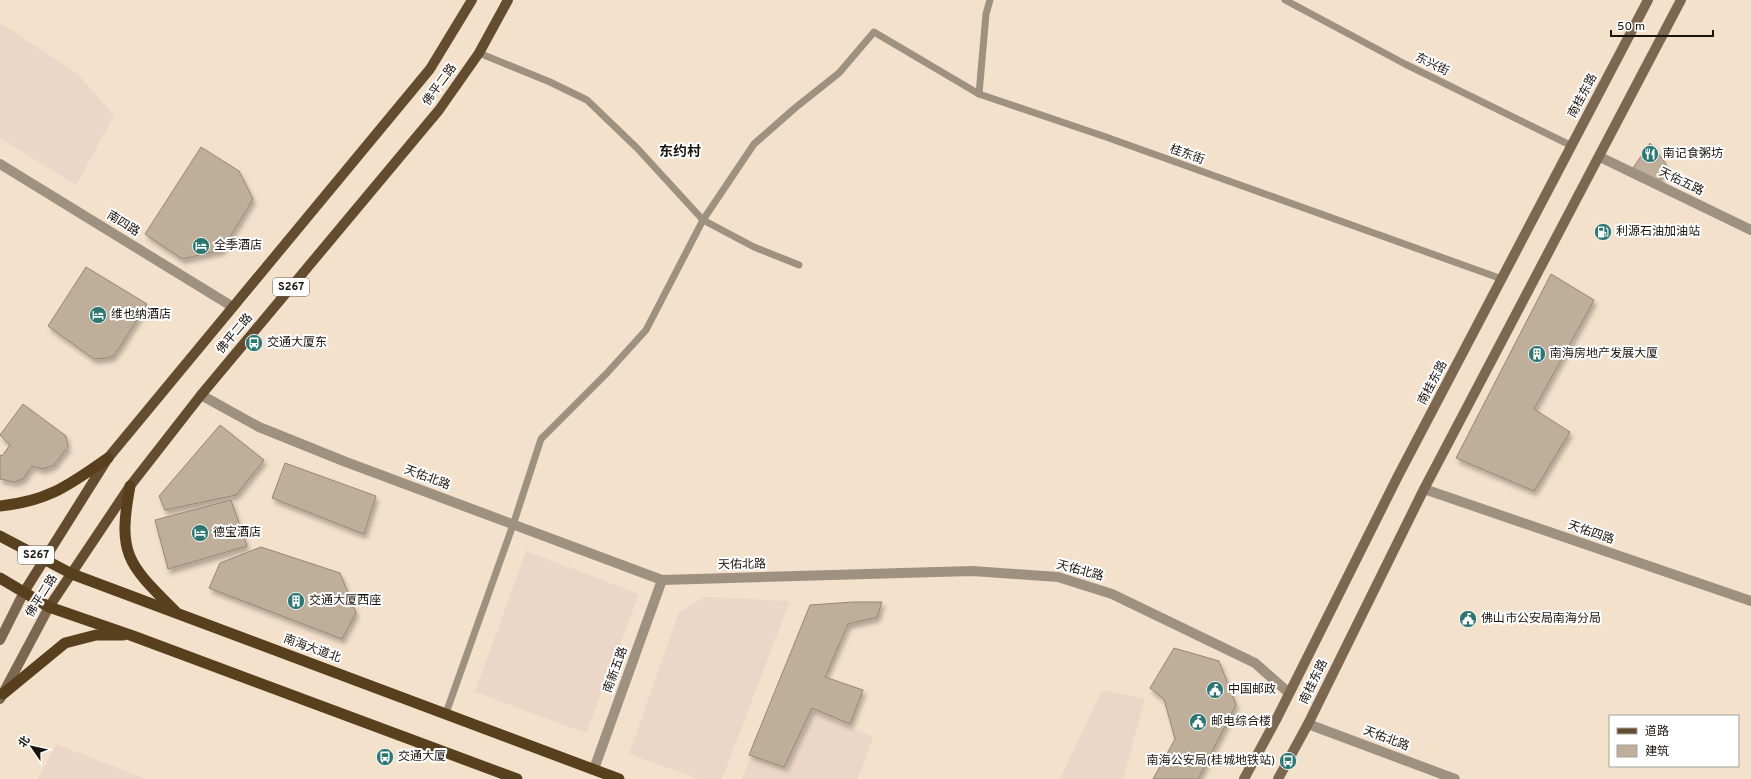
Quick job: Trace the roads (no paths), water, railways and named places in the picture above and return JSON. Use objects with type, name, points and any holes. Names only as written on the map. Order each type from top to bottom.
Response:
[{"type":"highway","points":[[0,506],[32,501],[61,490],[108,458]]},
{"type":"highway","points":[[130,486],[124,517],[124,538],[131,561],[147,582],[178,614]]},
{"type":"highway","name":"南海大道北","points":[[0,536],[72,574],[594,768],[619,779]]},
{"type":"highway","points":[[0,578],[49,607],[133,636],[517,779]]},
{"type":"highway","points":[[1,696],[65,644],[96,635],[133,636]]},
{"type":"main road","name":"佛平二路","points":[[0,640],[24,592],[108,458],[430,69],[472,0]]},
{"type":"main road","name":"佛平二路","points":[[1,696],[49,607],[130,486],[201,395],[439,110],[479,53],[508,0]]},
{"type":"main road","name":"南桂东路","points":[[1244,779],[1398,476],[1648,0]]},
{"type":"main road","name":"南桂东路","points":[[1278,779],[1308,724],[1424,489],[1682,0]]},
{"type":"street","name":"天佑五路","points":[[1600,157],[1751,230]]},
{"type":"street","name":"南四路","points":[[0,164],[233,307]]},
{"type":"street","name":"天佑北路","points":[[201,395],[259,427],[346,462],[662,580],[972,571],[1058,577],[1112,594],[1255,663],[1289,693]]},
{"type":"street","name":"天佑四路","points":[[1424,489],[1751,601]]},
{"type":"street","name":"南新五路","points":[[594,768],[662,580]]},
{"type":"street","name":"天佑北路","points":[[1308,724],[1455,779]]},
{"type":"lane","points":[[979,94],[986,14],[990,0]]},
{"type":"lane","name":"东兴街","points":[[1285,0],[1406,64],[1572,146]]},
{"type":"lane","name":"桂东街","points":[[703,220],[754,144],[795,108],[839,73],[874,32],[979,94],[1106,137],[1502,279]]},
{"type":"lane","points":[[479,53],[550,82],[587,100],[638,148],[703,220],[754,247],[799,265]]},
{"type":"lane","points":[[446,713],[513,524],[541,439],[607,373],[646,330],[703,220]]},
{"type":"place","name":"南记食粥坊","points":[[1650,154]]},
{"type":"place","name":"利源石油加油站","points":[[1603,232]]},
{"type":"place","name":"全季酒店","points":[[201,246]]},
{"type":"place","name":"维也纳酒店","points":[[98,315]]},
{"type":"place","name":"交通大厦东","points":[[254,343]]},
{"type":"place","name":"南海房地产发展大厦","points":[[1537,354]]},
{"type":"place","name":"德宝酒店","points":[[200,533]]},
{"type":"place","name":"交通大厦西座","points":[[296,601]]},
{"type":"place","name":"佛山市公安局南海分局","points":[[1468,619]]},
{"type":"place","name":"中国邮政","points":[[1215,690]]},
{"type":"place","name":"邮电综合楼","points":[[1198,722]]},
{"type":"place","name":"交通大厦","points":[[385,757]]},
{"type":"place","name":"南海公安局(桂城地铁站)","points":[[1288,761]]},
{"type":"district","name":"东约村","points":[[680,152]]}]
